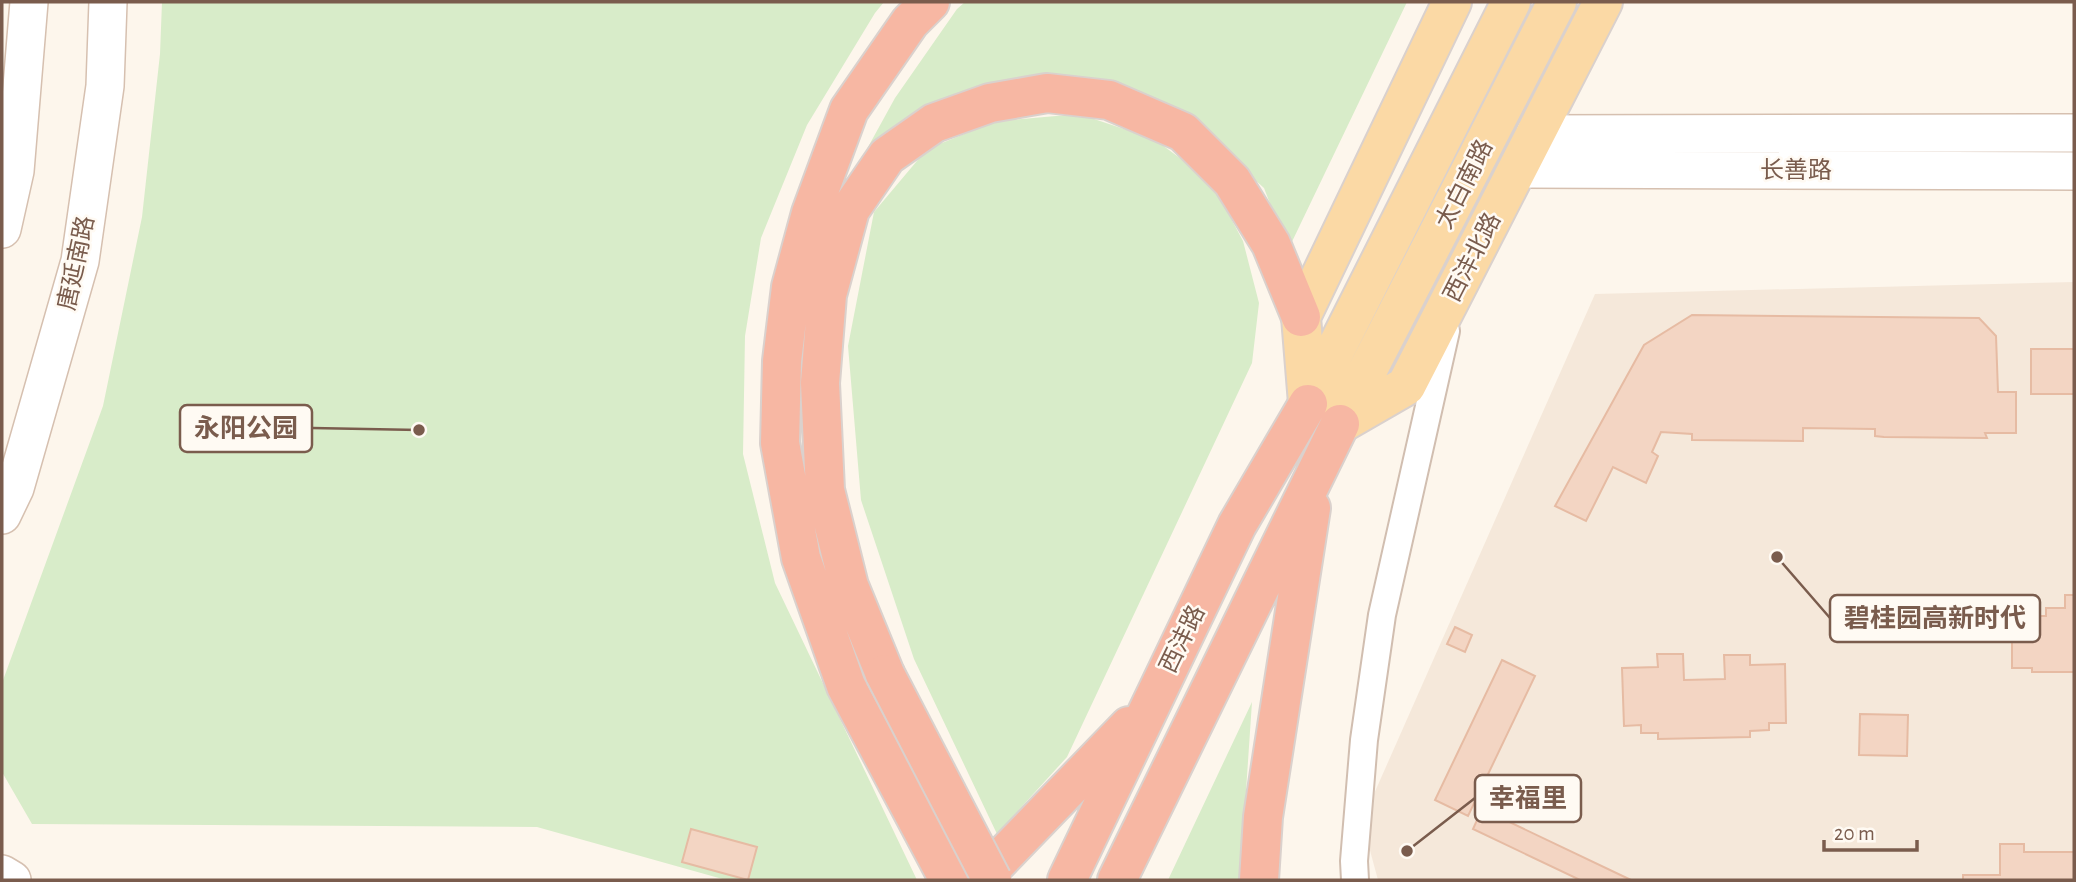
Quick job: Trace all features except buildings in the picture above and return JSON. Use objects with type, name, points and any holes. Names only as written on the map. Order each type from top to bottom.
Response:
[{"type":"highway","points":[[930,2],[909,22],[849,110],[811,213],[791,287],[782,361],[780,443],[801,558],[846,686],[949,880]]},
{"type":"highway","points":[[992,880],[885,674],[849,586],[825,491],[820,383],[827,295],[850,210],[887,156],[934,123],[990,103],[1047,93],[1109,100],[1183,132],[1233,181],[1271,244],[1301,317]]},
{"type":"highway","name":"西沣路","points":[[1067,880],[1237,525],[1308,404]]},
{"type":"highway","name":"西沣路","points":[[1117,880],[1340,424]]},
{"type":"highway","points":[[1259,880],[1263,817],[1317,472]]},
{"type":"highway","points":[[980,880],[1152,701]]},
{"type":"main road","points":[[1308,404],[1301,317],[1452,2]]},
{"type":"main road","name":"太白南路","points":[[1308,404],[1510,2]]},
{"type":"main road","name":"太白南路","points":[[1340,424],[1557,2]]},
{"type":"main road","name":"西沣北路","points":[[1340,424],[1406,386],[1603,2]]},
{"type":"street","points":[[2,229],[15,171],[29,2]]},
{"type":"street","name":"唐延南路","points":[[2,515],[15,488],[80,261],[105,86],[108,2]]},
{"type":"street","name":"长善路","points":[[1535,134],[2074,133]]},
{"type":"street","name":"长善路","points":[[1518,169],[2074,172]]},
{"type":"street","points":[[1355,880],[1354,861],[1364,740],[1382,615],[1454,292]]},
{"type":"street","points":[[2,874],[12,880]]},
{"type":"shaded area","points":[[2074,282],[2074,880],[1378,880],[1362,821],[1595,294]]},
{"type":"green space","points":[[162,2],[884,2],[807,125],[761,238],[745,336],[743,454],[775,583],[917,880],[726,880],[537,827],[32,824],[2,772],[2,683],[103,406],[142,217],[160,54]]},
{"type":"green space","points":[[965,2],[1407,2],[1288,250],[1264,188],[1205,135],[1138,97],[928,108],[862,158],[895,98],[957,9]]},
{"type":"green space","points":[[1079,114],[1154,139],[1211,181],[1243,241],[1259,303],[1252,363],[1067,757],[997,834],[914,659],[861,500],[848,346],[874,212],[927,149],[997,121]]},
{"type":"green space","points":[[1252,702],[1240,880],[1168,880]]},
{"type":"place","name":"永阳公园","points":[[419,430]]},
{"type":"place","name":"碧桂园高新时代","points":[[1777,557]]},
{"type":"place","name":"幸福里","points":[[1407,851]]}]
